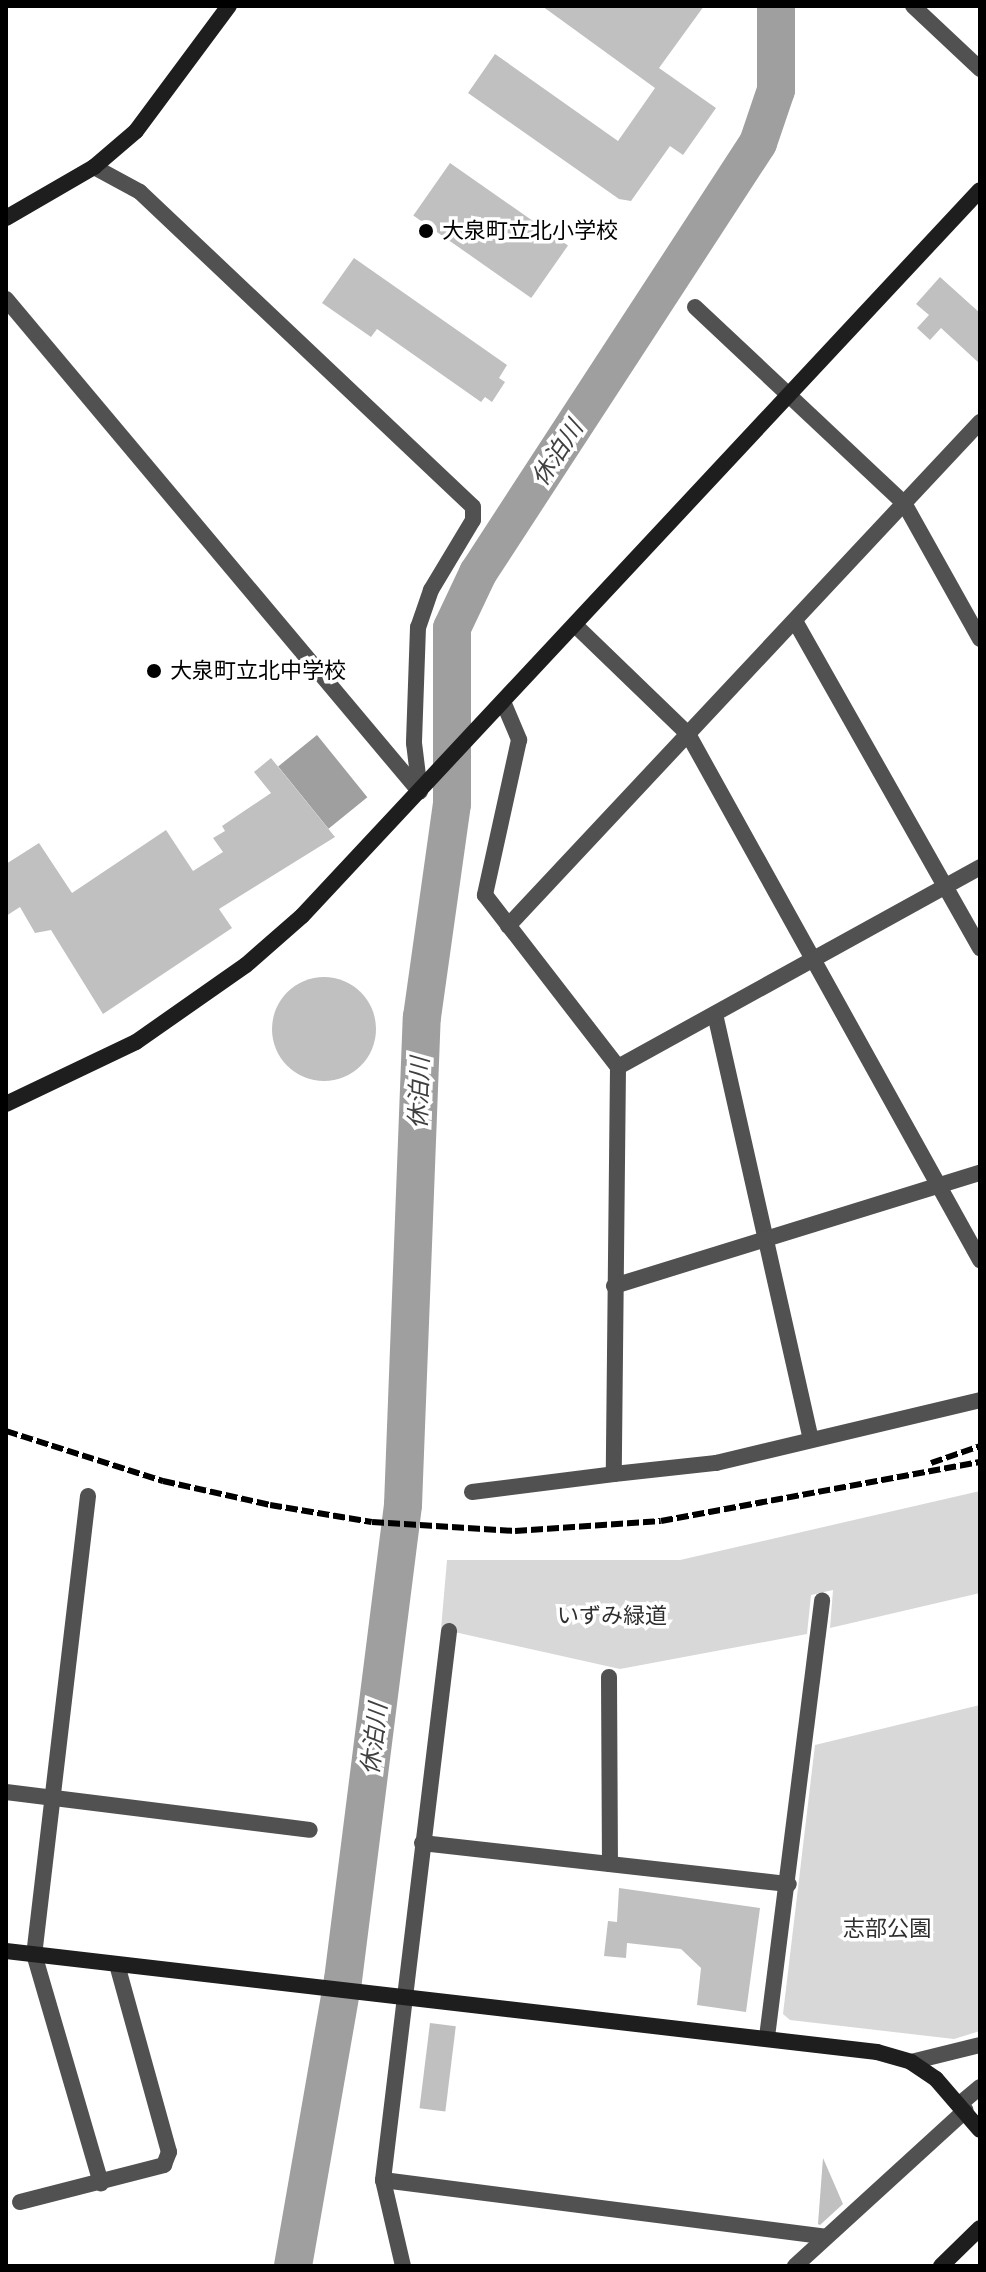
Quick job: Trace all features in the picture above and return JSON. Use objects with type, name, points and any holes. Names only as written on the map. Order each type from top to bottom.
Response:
[{"type":"street","points":[[6,218],[94,167],[166,98],[229,6]]},
{"type":"street","points":[[913,6],[980,69]]},
{"type":"street","points":[[94,167],[140,192],[473,507],[473,520],[431,590],[418,627],[414,743],[420,792]]},
{"type":"street","points":[[6,1104],[136,1042],[246,965],[341,878],[980,190]]},
{"type":"street","points":[[6,299],[420,792]]},
{"type":"street","points":[[695,307],[904,503],[980,639]]},
{"type":"street","points":[[508,926],[980,422]]},
{"type":"street","points":[[795,621],[980,948]]},
{"type":"street","points":[[575,625],[688,734],[980,1260]]},
{"type":"street","points":[[504,704],[519,740],[485,879],[485,895],[618,1067],[614,1474]]},
{"type":"street","points":[[618,1067],[980,867]]},
{"type":"street","points":[[715,1014],[811,1439]]},
{"type":"street","points":[[614,1286],[980,1173]]},
{"type":"street","points":[[472,1492],[716,1463],[980,1400]]},
{"type":"street","points":[[88,1496],[34,1954],[101,2183]]},
{"type":"street","points":[[767,2037],[789,1884],[822,1600]]},
{"type":"street","points":[[403,2266],[383,2180],[449,1631]]},
{"type":"street","points":[[609,1677],[610,1864]]},
{"type":"street","points":[[6,1792],[310,1830]]},
{"type":"street","points":[[422,1843],[789,1884]]},
{"type":"street","points":[[6,1951],[767,2037],[911,2062],[980,2045]]},
{"type":"street","points":[[20,2202],[156,2170],[169,2152],[117,1965]]},
{"type":"street","points":[[911,2062],[963,2106],[980,2130]]},
{"type":"street","points":[[795,2266],[980,2087]]},
{"type":"street","points":[[383,2180],[823,2236]]},
{"type":"street","points":[[941,2266],[980,2228]]},
{"type":"green space","name":"いずみ緑道","points":[[980,1491],[980,1593],[830,1628],[833,1590],[811,1595],[807,1634],[620,1669],[441,1629],[447,1560],[680,1560]]},
{"type":"green space","name":"志部公園","points":[[980,1705],[980,2031],[954,2039],[790,2020],[783,2014],[815,1745]]},
{"type":"shaded area","points":[[317,735],[367,797],[328,829],[278,766]]},
{"type":"building","points":[[542,6],[704,6],[659,68],[716,108],[683,155],[670,146],[631,201],[619,199],[468,93],[495,54],[618,141],[655,88]]},
{"type":"building","points":[[450,163],[568,246],[531,298],[413,215]]},
{"type":"building","points":[[354,258],[507,365],[499,378],[505,382],[492,402],[485,397],[481,402],[377,329],[371,337],[322,303]]},
{"type":"building","points":[[940,277],[980,313],[980,364],[941,328],[930,340],[917,328],[929,315],[916,304]]},
{"type":"building","points":[[271,758],[335,837],[219,909],[232,928],[103,1014],[51,930],[35,933],[20,907],[6,916],[6,864],[39,843],[72,893],[166,830],[193,871],[223,852],[213,838],[225,831],[222,826],[271,793],[254,772]]},
{"type":"building","points":[[324,977],[344,981],[361,992],[372,1009],[376,1029],[372,1049],[361,1066],[344,1077],[324,1081],[304,1077],[287,1066],[276,1049],[272,1029],[276,1009],[287,992],[304,981]]},
{"type":"building","points":[[619,1888],[760,1908],[746,2012],[697,2005],[701,1968],[681,1949],[627,1943],[626,1958],[604,1956],[608,1921],[617,1922]]},
{"type":"building","points":[[430,2023],[456,2026],[445,2112],[420,2108]]},
{"type":"building","points":[[823,2158],[843,2204],[820,2225],[818,2224]]},
{"type":"waterway","name":"休泊川","points":[[293,2266],[343,1980],[403,1505],[422,1017],[452,804],[452,628],[478,573],[758,143],[776,90],[776,6]]},
{"type":"railway","points":[[6,1431],[163,1481],[270,1505],[372,1522],[515,1531],[661,1521],[980,1462]]},
{"type":"railway","points":[[931,1463],[980,1446]]},
{"type":"place","name":"大泉町立北小学校","points":[[426,231]]},
{"type":"place","name":"大泉町立北中学校","points":[[154,671]]}]
